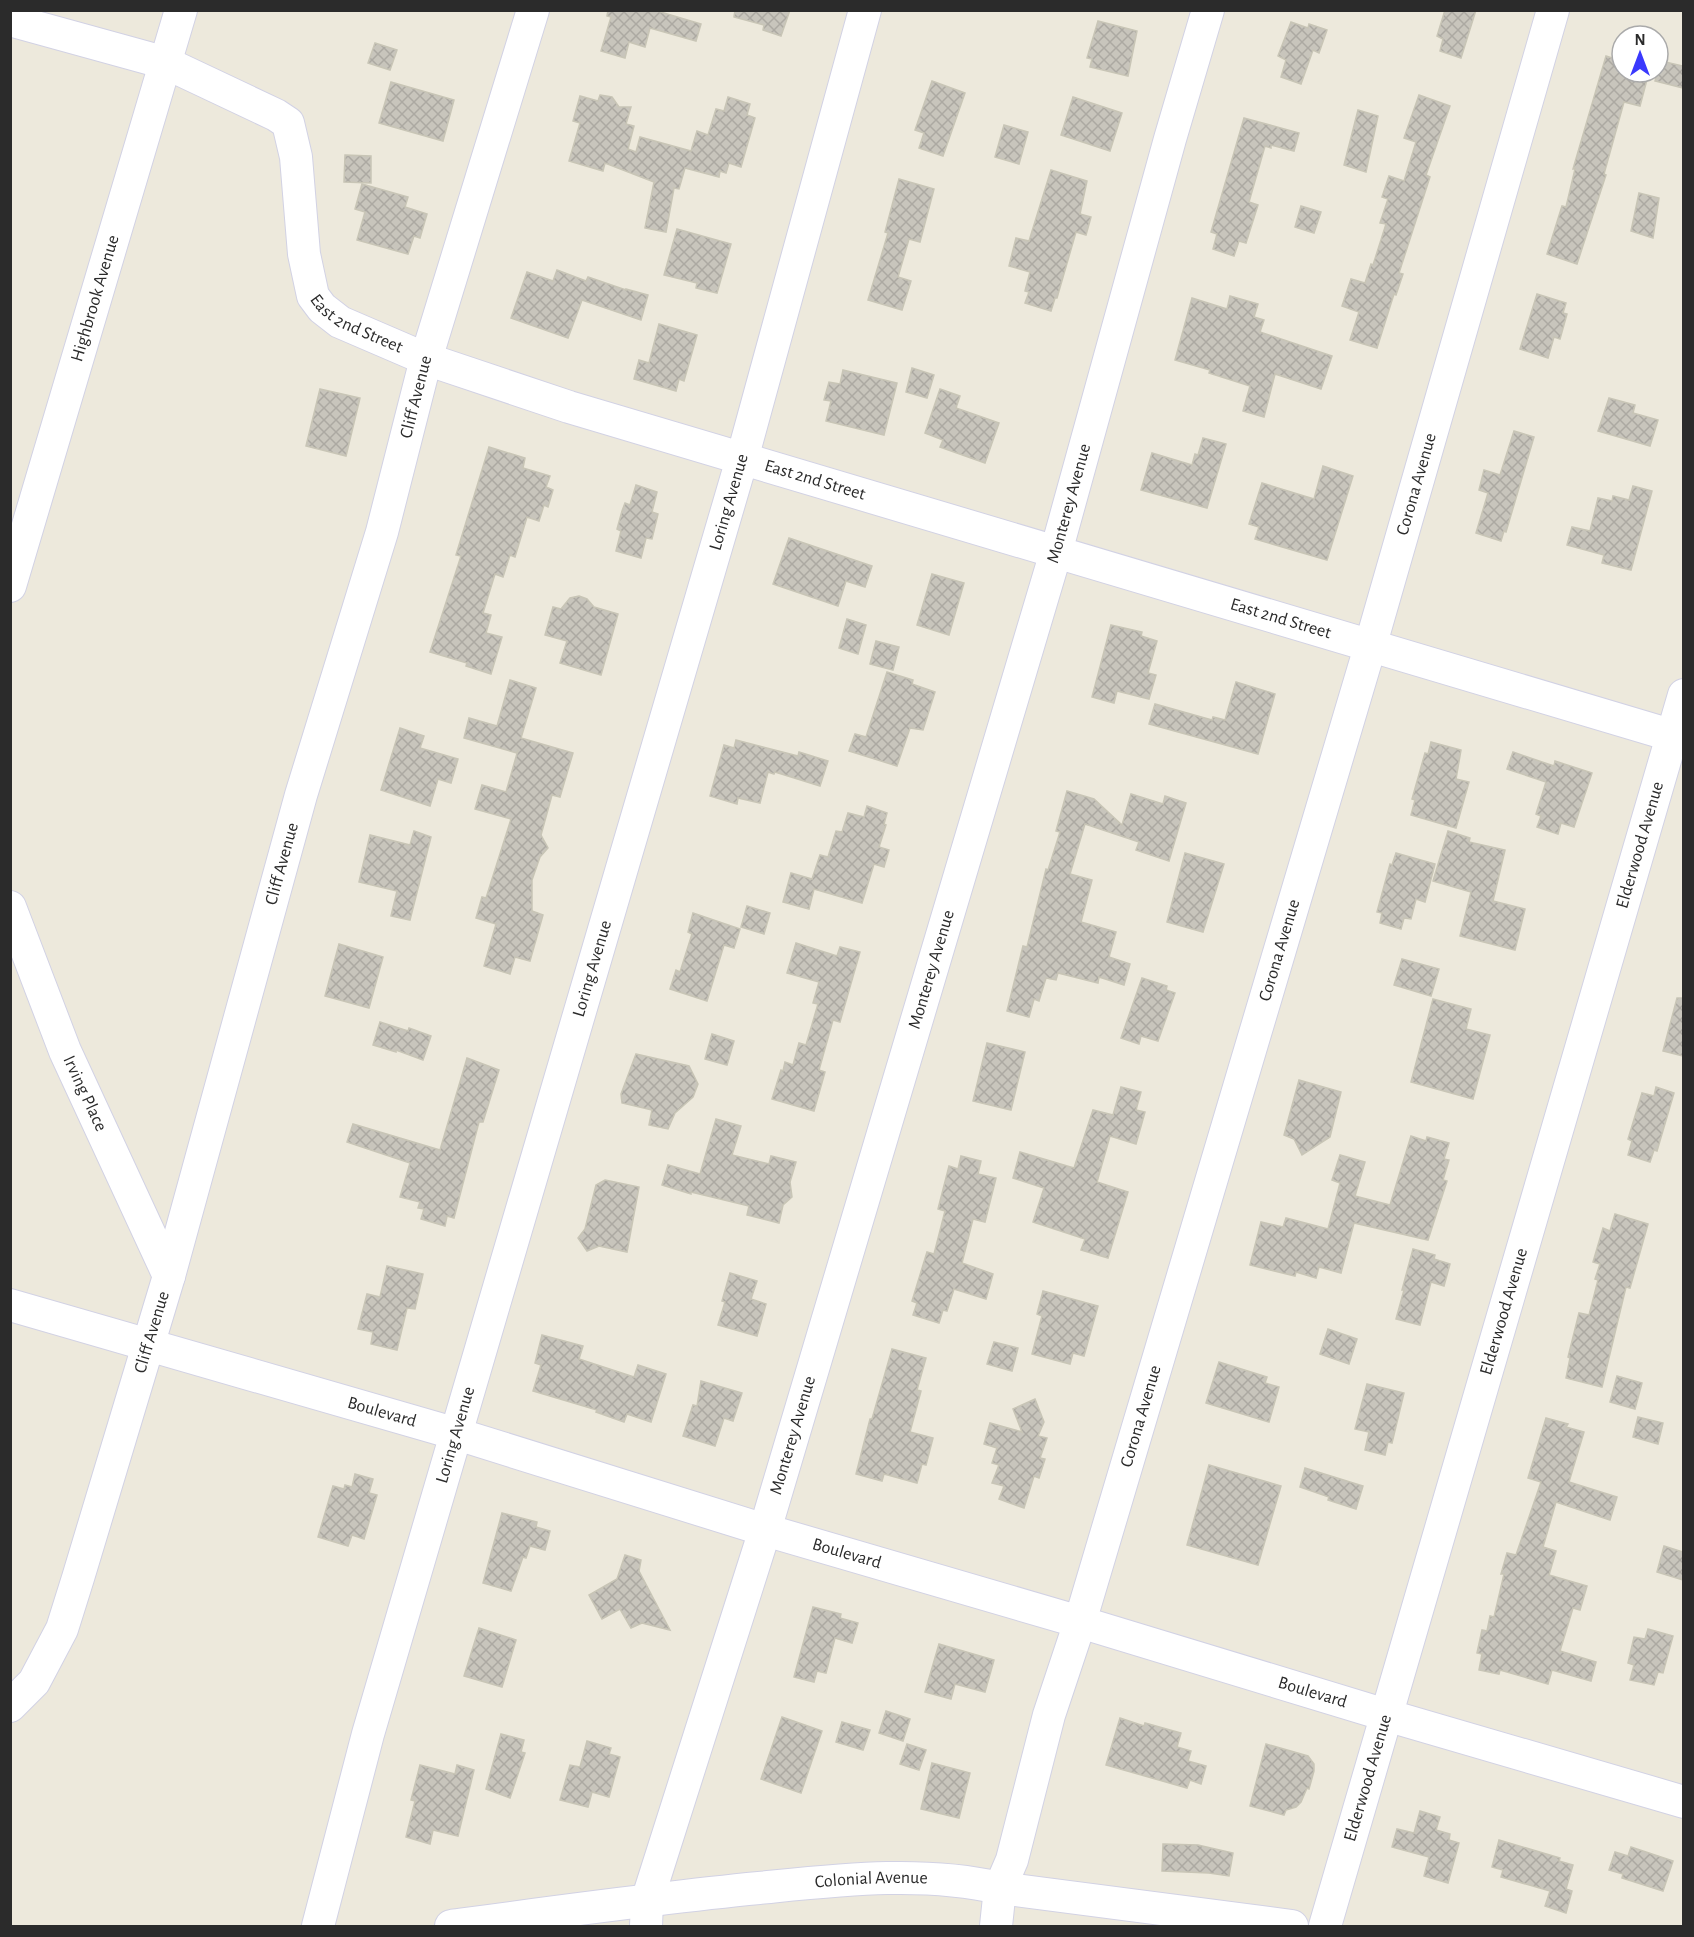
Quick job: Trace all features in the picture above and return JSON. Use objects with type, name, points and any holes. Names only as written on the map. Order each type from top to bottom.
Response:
[{"type":"street","name":"Highbrook Avenue","points":[[10,586],[181,10]]},
{"type":"street","name":"Cliff Avenue","points":[[10,1706],[34,1682],[62,1629],[169,1276],[301,795],[382,532],[426,359],[533,10]]},
{"type":"street","name":"Loring Avenue","points":[[318,1926],[368,1734],[742,459],[865,10]]},
{"type":"street","name":"Monterey Avenue","points":[[646,1914],[765,1530],[1056,552],[1208,10]]},
{"type":"street","name":"Corona Avenue","points":[[996,1926],[1000,1888],[1012,1860],[1049,1715],[1080,1622],[1370,647],[1553,10]]},
{"type":"street","name":"East 2nd Street","points":[[10,20],[166,63],[276,115],[288,123],[296,157],[304,254],[313,296],[322,308],[340,322],[426,359],[569,407],[1677,738]]},
{"type":"street","name":"Elderwood Avenue","points":[[1325,1926],[1677,738],[1683,695]]},
{"type":"street","name":"Irving Place","points":[[10,907],[65,1051],[169,1276]]},
{"type":"street","name":"Boulevard","points":[[10,1305],[457,1434],[765,1530],[1683,1802]]},
{"type":"street","name":"Colonial Avenue","points":[[451,1926],[614,1903],[646,1914],[863,1878],[969,1881],[1000,1888],[1292,1926]]},
{"type":"building","points":[[608,10],[654,10],[701,24],[696,41],[650,28],[645,47],[629,42],[625,58],[601,51],[611,17],[607,16]]},
{"type":"building","points":[[735,10],[790,10],[781,36],[763,30],[764,25],[734,17]]},
{"type":"building","points":[[1445,10],[1476,10],[1461,58],[1440,51],[1443,39],[1437,36]]},
{"type":"building","points":[[1098,21],[1137,31],[1128,76],[1090,67],[1092,59],[1087,58]]},
{"type":"building","points":[[1291,22],[1308,28],[1309,24],[1327,30],[1319,53],[1313,50],[1301,84],[1281,77],[1286,60],[1278,56]]},
{"type":"building","points":[[375,43],[397,50],[390,70],[368,63]]},
{"type":"building","points":[[1606,56],[1610,57],[1610,84],[1646,84],[1640,106],[1624,102],[1604,174],[1606,175],[1577,264],[1547,254],[1562,206],[1566,207],[1575,169],[1573,169]]},
{"type":"building","points":[[1670,63],[1683,66],[1683,88],[1667,84],[1670,84]]},
{"type":"building","points":[[932,81],[965,93],[943,156],[919,148],[924,133],[915,130]]},
{"type":"building","points":[[391,82],[454,100],[443,141],[379,123]]},
{"type":"building","points":[[600,95],[612,97],[619,107],[631,107],[626,124],[634,126],[628,149],[636,152],[640,137],[691,151],[697,131],[708,135],[716,109],[724,111],[728,97],[750,104],[747,115],[755,118],[741,167],[729,163],[726,173],[720,171],[719,177],[685,168],[679,189],[674,188],[666,232],[645,228],[654,182],[605,163],[603,171],[569,161],[580,123],[573,121],[580,96],[598,101]]},
{"type":"building","points":[[1419,95],[1450,106],[1426,175],[1430,177],[1399,273],[1403,274],[1396,295],[1394,294],[1377,348],[1350,340],[1359,312],[1342,306],[1351,279],[1365,283],[1371,264],[1373,265],[1386,224],[1380,223],[1388,199],[1382,197],[1389,176],[1404,181],[1416,142],[1404,138]]},
{"type":"building","points":[[1073,97],[1122,113],[1110,151],[1061,135]]},
{"type":"building","points":[[1358,110],[1378,116],[1366,172],[1344,165]]},
{"type":"building","points":[[1244,118],[1299,133],[1294,151],[1271,145],[1271,148],[1265,146],[1249,202],[1258,205],[1246,243],[1239,241],[1234,256],[1213,249],[1217,234],[1211,232]]},
{"type":"building","points":[[1004,125],[1028,132],[1019,164],[995,157]]},
{"type":"building","points":[[345,155],[371,156],[371,183],[344,182]]},
{"type":"building","points":[[1051,170],[1087,181],[1080,214],[1091,217],[1086,235],[1076,232],[1051,311],[1025,303],[1029,292],[1025,291],[1030,272],[1009,266],[1016,238],[1029,241]]},
{"type":"building","points":[[899,179],[934,189],[920,242],[909,239],[898,277],[911,281],[902,310],[868,300],[888,233],[885,232]]},
{"type":"building","points":[[362,184],[408,197],[405,207],[427,214],[420,238],[414,236],[408,254],[357,240],[365,212],[355,209]]},
{"type":"building","points":[[1639,193],[1659,198],[1653,238],[1631,231]]},
{"type":"building","points":[[1301,206],[1321,212],[1314,233],[1295,227]]},
{"type":"building","points":[[677,229],[731,244],[717,293],[696,288],[697,283],[664,275]]},
{"type":"building","points":[[557,270],[586,281],[588,277],[648,295],[641,320],[582,300],[568,338],[511,318],[527,272],[553,281]]},
{"type":"building","points":[[1537,294],[1566,303],[1563,313],[1567,314],[1560,339],[1554,337],[1548,358],[1520,349]]},
{"type":"building","points":[[1230,296],[1258,304],[1254,317],[1264,320],[1260,332],[1332,356],[1321,389],[1275,374],[1264,417],[1243,411],[1250,386],[1209,373],[1210,370],[1175,360],[1192,298],[1227,309]]},
{"type":"building","points":[[659,324],[697,335],[684,381],[679,379],[676,391],[634,379],[639,360],[649,363]]},
{"type":"building","points":[[912,368],[934,375],[927,398],[906,392]]},
{"type":"building","points":[[843,370],[897,383],[884,435],[826,421],[831,401],[824,400],[829,382],[840,384]]},
{"type":"building","points":[[320,389],[360,398],[346,456],[306,446]]},
{"type":"building","points":[[940,389],[960,396],[956,408],[999,423],[985,463],[940,447],[943,440],[925,433]]},
{"type":"building","points":[[1609,398],[1635,405],[1633,413],[1658,420],[1650,446],[1598,431]]},
{"type":"building","points":[[1514,431],[1534,437],[1506,532],[1504,531],[1501,541],[1476,533],[1488,493],[1479,490],[1484,470],[1500,475]]},
{"type":"building","points":[[1203,438],[1226,444],[1207,508],[1141,490],[1152,453],[1192,465]]},
{"type":"building","points":[[489,447],[525,458],[523,468],[550,476],[546,487],[553,490],[548,507],[544,505],[539,521],[527,517],[515,557],[510,555],[503,577],[495,574],[483,613],[491,615],[486,633],[502,637],[491,674],[466,666],[467,663],[430,652],[461,556],[456,555]]},
{"type":"building","points":[[1323,466],[1353,476],[1327,560],[1255,539],[1259,527],[1249,524],[1262,483],[1314,499]]},
{"type":"building","points":[[636,485],[657,492],[652,512],[658,514],[652,539],[646,538],[641,558],[616,551],[621,531],[617,529],[622,511],[625,503],[630,505]]},
{"type":"building","points":[[1633,486],[1652,491],[1631,570],[1602,563],[1604,555],[1567,545],[1572,527],[1590,531],[1598,498],[1612,501],[1613,496],[1629,500]]},
{"type":"building","points":[[789,538],[872,566],[865,587],[846,581],[838,606],[773,584]]},
{"type":"building","points":[[932,574],[964,583],[949,635],[917,625]]},
{"type":"building","points":[[579,596],[587,599],[594,607],[618,614],[601,675],[560,663],[567,641],[545,635],[553,607],[561,609],[570,598]]},
{"type":"building","points":[[847,619],[866,625],[858,654],[839,648]]},
{"type":"building","points":[[1111,625],[1142,632],[1141,636],[1157,641],[1148,673],[1156,675],[1149,699],[1117,691],[1114,703],[1092,697]]},
{"type":"building","points":[[876,641],[899,647],[893,670],[870,664]]},
{"type":"building","points":[[887,672],[913,680],[912,684],[935,692],[923,730],[910,728],[897,766],[849,751],[855,734],[866,737]]},
{"type":"building","points":[[510,680],[536,688],[521,738],[573,753],[560,797],[552,795],[541,835],[548,848],[540,857],[532,880],[532,911],[543,915],[530,961],[515,957],[510,974],[484,966],[496,924],[476,918],[482,897],[486,898],[511,819],[475,809],[482,785],[506,792],[518,750],[517,753],[464,738],[469,718],[497,726]]},
{"type":"building","points":[[1236,682],[1275,694],[1258,754],[1149,724],[1155,704],[1212,720],[1213,717],[1225,720]]},
{"type":"building","points":[[400,728],[424,736],[420,748],[458,759],[451,783],[438,779],[430,806],[381,790]]},
{"type":"building","points":[[736,740],[798,756],[799,752],[828,761],[820,786],[775,772],[774,774],[768,772],[760,803],[738,798],[737,804],[710,796],[724,745],[734,748]]},
{"type":"building","points":[[1431,742],[1461,750],[1456,779],[1469,782],[1456,828],[1411,815],[1415,800],[1412,799],[1425,753],[1428,754]]},
{"type":"building","points":[[1513,752],[1554,766],[1555,761],[1592,773],[1574,827],[1561,823],[1558,834],[1537,827],[1541,816],[1536,814],[1546,782],[1507,769]]},
{"type":"building","points":[[1067,791],[1094,799],[1122,825],[1131,794],[1163,804],[1165,796],[1186,803],[1169,861],[1136,850],[1139,842],[1085,824],[1070,874],[1092,880],[1081,922],[1116,932],[1109,957],[1130,964],[1124,985],[1099,977],[1098,983],[1058,973],[1056,980],[1046,978],[1039,1001],[1034,999],[1029,1017],[1007,1011],[1023,946],[1027,947],[1046,869],[1048,870],[1060,832],[1056,831]]},
{"type":"building","points":[[867,806],[887,813],[879,847],[889,850],[884,867],[874,864],[862,903],[814,889],[809,909],[783,902],[791,873],[812,879],[820,855],[828,857],[836,831],[842,832],[848,813],[864,817]]},
{"type":"building","points":[[414,831],[431,837],[410,920],[391,916],[397,891],[359,882],[370,835],[410,845]]},
{"type":"building","points":[[1448,831],[1470,838],[1469,842],[1505,850],[1493,901],[1525,909],[1515,950],[1460,936],[1471,892],[1433,881]]},
{"type":"building","points":[[1185,853],[1224,864],[1203,932],[1167,922]]},
{"type":"building","points":[[1396,853],[1435,864],[1425,902],[1416,899],[1411,919],[1404,918],[1401,929],[1380,923],[1382,913],[1377,912],[1390,864],[1392,865]]},
{"type":"building","points":[[747,906],[770,913],[764,934],[741,927]]},
{"type":"building","points":[[693,913],[740,929],[734,948],[724,945],[707,1001],[670,989],[676,970],[680,972],[692,934],[688,932]]},
{"type":"building","points":[[796,943],[837,956],[840,947],[860,952],[840,1022],[833,1020],[819,1070],[825,1072],[814,1111],[772,1099],[785,1062],[793,1065],[799,1043],[806,1045],[818,1004],[813,1003],[819,982],[787,973]]},
{"type":"building","points":[[339,944],[383,957],[369,1008],[325,996]]},
{"type":"building","points":[[1402,959],[1439,969],[1431,996],[1394,985]]},
{"type":"building","points":[[1142,978],[1167,986],[1166,990],[1175,993],[1158,1041],[1141,1036],[1139,1044],[1121,1038]]},
{"type":"building","points":[[1677,998],[1683,998],[1683,1056],[1663,1051]]},
{"type":"building","points":[[1433,999],[1471,1009],[1466,1029],[1490,1035],[1473,1099],[1411,1082]]},
{"type":"building","points":[[380,1022],[408,1031],[409,1028],[431,1036],[423,1060],[396,1050],[396,1052],[373,1045]]},
{"type":"building","points":[[712,1034],[734,1041],[727,1065],[705,1059]]},
{"type":"building","points":[[987,1043],[1025,1052],[1011,1110],[973,1101]]},
{"type":"building","points":[[636,1054],[689,1066],[698,1084],[693,1097],[675,1113],[668,1129],[649,1125],[652,1110],[622,1103],[621,1094]]},
{"type":"building","points":[[467,1058],[499,1070],[483,1122],[479,1122],[454,1218],[447,1216],[445,1226],[421,1219],[424,1209],[418,1208],[420,1202],[400,1197],[410,1163],[347,1142],[353,1124],[440,1150]]},
{"type":"building","points":[[1299,1080],[1341,1092],[1330,1137],[1302,1155],[1294,1139],[1284,1135]]},
{"type":"building","points":[[1121,1087],[1141,1092],[1136,1110],[1145,1112],[1136,1144],[1110,1136],[1097,1182],[1128,1192],[1108,1258],[1081,1250],[1085,1239],[1033,1222],[1044,1188],[1013,1178],[1020,1152],[1074,1168],[1093,1110],[1113,1115]]},
{"type":"building","points":[[1656,1087],[1674,1093],[1657,1151],[1654,1150],[1650,1162],[1628,1155],[1632,1141],[1628,1139],[1642,1093],[1654,1096]]},
{"type":"building","points":[[716,1119],[741,1126],[732,1155],[769,1164],[771,1156],[796,1162],[790,1182],[792,1197],[783,1205],[779,1223],[747,1215],[749,1206],[691,1192],[691,1194],[662,1185],[668,1165],[700,1174]]},
{"type":"building","points":[[1411,1136],[1426,1141],[1427,1137],[1449,1143],[1444,1159],[1449,1160],[1443,1180],[1447,1181],[1428,1240],[1354,1223],[1341,1273],[1319,1267],[1316,1278],[1296,1272],[1295,1276],[1250,1265],[1261,1222],[1283,1227],[1286,1218],[1328,1229],[1340,1183],[1332,1180],[1340,1155],[1365,1162],[1355,1196],[1390,1205]]},
{"type":"building","points":[[961,1156],[981,1161],[978,1174],[996,1178],[985,1222],[973,1219],[962,1263],[993,1274],[986,1299],[954,1289],[947,1311],[943,1310],[939,1323],[913,1315],[917,1303],[912,1301],[927,1252],[934,1254],[945,1211],[938,1209],[949,1166],[958,1169]]},
{"type":"building","points":[[605,1180],[639,1187],[627,1252],[599,1246],[587,1251],[578,1238],[585,1229],[596,1185]]},
{"type":"building","points":[[1615,1214],[1648,1224],[1630,1288],[1626,1287],[1602,1387],[1566,1378],[1570,1358],[1568,1357],[1579,1313],[1589,1315],[1598,1280],[1595,1279],[1600,1264],[1593,1262],[1603,1228],[1610,1231]]},
{"type":"building","points":[[1413,1249],[1435,1255],[1434,1259],[1450,1264],[1444,1286],[1431,1282],[1420,1325],[1396,1319]]},
{"type":"building","points":[[387,1266],[423,1274],[415,1309],[407,1308],[397,1350],[371,1344],[373,1332],[358,1329],[367,1294],[380,1297]]},
{"type":"building","points":[[730,1273],[757,1281],[751,1299],[766,1304],[757,1336],[718,1325]]},
{"type":"building","points":[[1043,1291],[1098,1306],[1084,1356],[1073,1353],[1070,1364],[1032,1354],[1042,1316],[1037,1314]]},
{"type":"building","points":[[1328,1329],[1357,1339],[1349,1364],[1320,1354]]},
{"type":"building","points":[[542,1335],[583,1346],[579,1359],[634,1377],[638,1365],[666,1374],[651,1422],[627,1414],[624,1422],[596,1412],[597,1410],[533,1391],[541,1365],[535,1363]]},
{"type":"building","points":[[994,1342],[1018,1348],[1012,1371],[987,1364]]},
{"type":"building","points":[[892,1349],[926,1358],[917,1390],[921,1391],[910,1432],[933,1438],[926,1465],[922,1464],[917,1483],[884,1474],[882,1481],[856,1474]]},
{"type":"building","points":[[1219,1362],[1267,1377],[1265,1383],[1279,1387],[1269,1422],[1206,1403]]},
{"type":"building","points":[[1617,1376],[1642,1383],[1635,1409],[1610,1402]]},
{"type":"building","points":[[701,1381],[742,1393],[733,1421],[724,1418],[715,1446],[683,1436],[693,1405],[697,1406]]},
{"type":"building","points":[[1367,1384],[1404,1393],[1392,1443],[1388,1442],[1385,1455],[1365,1450],[1369,1432],[1355,1429]]},
{"type":"building","points":[[1035,1399],[1044,1422],[1038,1436],[1047,1438],[1040,1458],[1045,1459],[1039,1478],[1034,1476],[1024,1508],[999,1499],[1004,1486],[992,1483],[999,1465],[992,1463],[997,1448],[984,1444],[990,1423],[1022,1432],[1013,1409]]},
{"type":"building","points":[[1638,1417],[1663,1423],[1658,1444],[1633,1437]]},
{"type":"building","points":[[1546,1418],[1568,1424],[1566,1427],[1584,1432],[1569,1482],[1617,1497],[1610,1520],[1556,1502],[1543,1547],[1556,1551],[1549,1575],[1587,1586],[1580,1610],[1573,1608],[1560,1651],[1596,1662],[1591,1681],[1552,1670],[1548,1684],[1500,1670],[1499,1674],[1479,1670],[1482,1654],[1477,1653],[1482,1630],[1487,1631],[1490,1616],[1494,1617],[1507,1553],[1516,1555],[1541,1482],[1528,1478]]},
{"type":"building","points":[[1209,1465],[1281,1486],[1258,1565],[1187,1545]]},
{"type":"building","points":[[1305,1468],[1363,1486],[1356,1509],[1328,1500],[1329,1497],[1300,1487]]},
{"type":"building","points":[[355,1474],[373,1479],[369,1493],[377,1495],[364,1539],[352,1535],[348,1546],[318,1537],[333,1486],[344,1489],[345,1485],[352,1487]]},
{"type":"building","points":[[502,1513],[537,1522],[536,1527],[550,1531],[545,1550],[530,1546],[526,1558],[523,1557],[511,1591],[483,1583]]},
{"type":"building","points":[[1664,1546],[1683,1552],[1683,1580],[1657,1572]]},
{"type":"building","points":[[625,1555],[641,1560],[639,1571],[670,1630],[642,1623],[631,1628],[620,1609],[602,1619],[589,1595],[617,1579]]},
{"type":"building","points":[[813,1607],[841,1614],[840,1618],[858,1623],[852,1643],[835,1638],[826,1673],[817,1671],[814,1682],[794,1677]]},
{"type":"building","points":[[479,1628],[516,1640],[502,1687],[464,1676]]},
{"type":"building","points":[[1648,1629],[1673,1636],[1663,1673],[1658,1672],[1654,1685],[1630,1680],[1634,1665],[1628,1663],[1634,1637],[1645,1639]]},
{"type":"building","points":[[939,1644],[994,1660],[985,1692],[955,1684],[951,1699],[925,1692]]},
{"type":"building","points":[[886,1711],[910,1719],[903,1741],[879,1733]]},
{"type":"building","points":[[782,1717],[822,1731],[801,1793],[761,1779]]},
{"type":"building","points":[[1120,1718],[1144,1726],[1145,1723],[1181,1733],[1177,1747],[1191,1751],[1188,1761],[1206,1766],[1201,1784],[1190,1780],[1187,1788],[1106,1765]]},
{"type":"building","points":[[842,1722],[870,1730],[863,1750],[836,1742]]},
{"type":"building","points":[[501,1734],[524,1740],[521,1752],[525,1753],[510,1798],[486,1789]]},
{"type":"building","points":[[587,1741],[611,1748],[609,1754],[620,1757],[609,1797],[592,1792],[588,1807],[560,1800],[570,1765],[580,1767]]},
{"type":"building","points":[[907,1744],[926,1750],[919,1770],[900,1764]]},
{"type":"building","points":[[1266,1744],[1308,1756],[1314,1764],[1309,1789],[1307,1788],[1301,1802],[1296,1807],[1286,1810],[1284,1815],[1250,1806]]},
{"type":"building","points":[[932,1763],[970,1773],[959,1818],[921,1809]]},
{"type":"building","points":[[420,1765],[455,1774],[457,1765],[474,1770],[458,1836],[433,1830],[430,1844],[406,1837],[415,1801],[411,1800]]},
{"type":"building","points":[[1420,1811],[1440,1817],[1436,1830],[1450,1834],[1449,1840],[1459,1843],[1448,1883],[1424,1876],[1429,1857],[1392,1847],[1397,1829],[1414,1833]]},
{"type":"building","points":[[1499,1840],[1560,1858],[1559,1861],[1573,1865],[1566,1889],[1572,1891],[1566,1913],[1545,1906],[1550,1891],[1501,1877],[1503,1870],[1492,1867]]},
{"type":"building","points":[[1163,1844],[1198,1845],[1233,1853],[1229,1876],[1162,1871]]},
{"type":"building","points":[[1631,1847],[1673,1861],[1663,1891],[1622,1878],[1623,1874],[1609,1870],[1615,1852],[1628,1856]]}]
